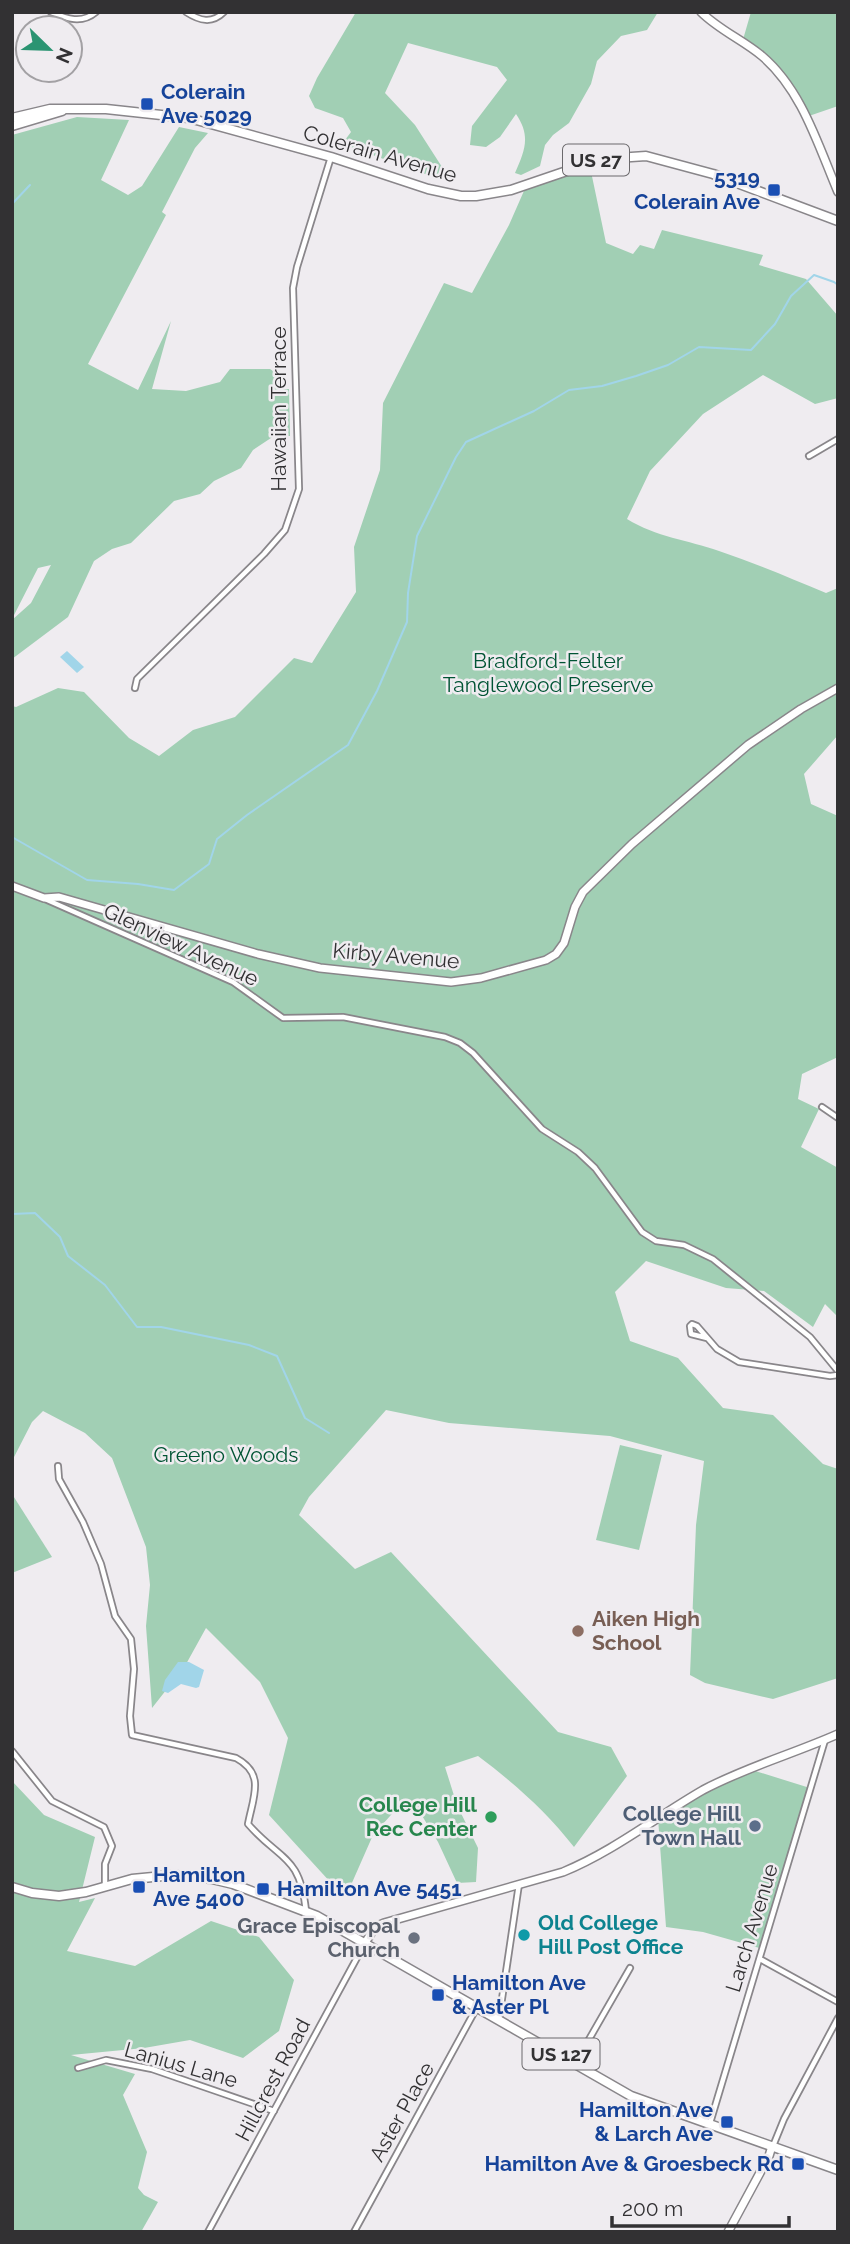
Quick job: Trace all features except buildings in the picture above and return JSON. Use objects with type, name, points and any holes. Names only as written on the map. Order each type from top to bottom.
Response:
[{"type":"main road","name":"Colerain Avenue","points":[[12,118],[50,108],[106,109],[188,118],[331,157],[428,189],[476,196],[511,190],[602,159],[646,156],[700,170],[838,221]]},
{"type":"main road","name":"Colerain Avenue","points":[[12,126],[68,109]]},
{"type":"main road","name":"US 127","points":[[12,1887],[32,1893],[59,1896],[158,1875],[192,1876],[233,1884],[306,1911],[631,2096],[838,2170]]},
{"type":"street","points":[[51,12],[78,20],[87,19],[96,12]]},
{"type":"street","points":[[186,12],[198,19],[209,20],[225,12]]},
{"type":"street","points":[[701,12],[717,27],[760,54],[781,74],[802,107],[838,192]]},
{"type":"street","name":"Hawaiian Terrace","points":[[135,688],[137,679],[264,554],[285,530],[294,508],[299,489],[293,288],[331,157]]},
{"type":"street","points":[[809,456],[838,439]]},
{"type":"street","name":"Kirby Avenue","points":[[12,886],[44,898],[59,897],[258,954],[320,968],[451,982],[481,978],[546,960],[556,954],[564,943],[578,899],[632,845],[748,745],[838,688]]},
{"type":"street","name":"Glenview Avenue","points":[[44,898],[233,982],[283,1018],[343,1017],[445,1037],[460,1043],[473,1053],[542,1129],[578,1152],[595,1168],[642,1232],[656,1241],[684,1245],[713,1259],[810,1337],[838,1373]]},
{"type":"street","points":[[822,1107],[838,1118]]},
{"type":"street","points":[[707,1338],[717,1349],[739,1362],[830,1376],[838,1373]]},
{"type":"street","points":[[58,1466],[59,1479],[102,1564],[115,1616],[131,1639],[134,1669],[130,1716],[132,1735],[236,1758],[246,1763],[256,1785],[248,1824],[295,1868],[300,1879],[306,1911]]},
{"type":"street","points":[[365,1943],[375,1927],[384,1923],[584,1863],[721,1781],[838,1734]]},
{"type":"street","name":"Larch Avenue","points":[[709,2124],[825,1740]]},
{"type":"street","points":[[12,1751],[52,1801],[104,1827],[111,1846],[105,1864],[105,1886]]},
{"type":"street","points":[[499,2020],[519,1884]]},
{"type":"street","name":"Hillcrest Road","points":[[208,2232],[365,1943]]},
{"type":"street","points":[[760,1959],[838,2002]]},
{"type":"street","points":[[576,2063],[631,1968]]},
{"type":"street","name":"Aster Place","points":[[354,2232],[477,2008]]},
{"type":"street","points":[[728,2232],[838,2018]]},
{"type":"street","name":"Lanius Lane","points":[[78,2068],[106,2060],[152,2069],[274,2111]]},
{"type":"green space","points":[[356,12],[658,12],[647,30],[621,36],[597,61],[591,84],[569,123],[545,145],[540,166],[521,175],[515,173],[524,150],[525,136],[516,114],[500,137],[486,147],[470,145],[472,126],[507,80],[497,67],[408,43],[385,93],[415,125],[442,167],[439,179],[342,144],[351,132],[343,118],[315,108],[309,96]]},
{"type":"green space","points":[[751,12],[838,12],[838,106],[806,117],[781,74],[742,43]]},
{"type":"green space","points":[[77,117],[129,120],[101,180],[128,195],[142,186],[179,127],[208,133],[195,148],[162,212],[166,215],[88,364],[138,390],[171,321],[152,389],[186,391],[220,382],[230,369],[270,369],[282,377],[284,389],[289,389],[290,436],[274,436],[253,450],[241,468],[214,481],[200,494],[174,501],[131,543],[112,549],[94,561],[68,617],[12,659],[12,620],[31,603],[51,565],[38,568],[12,619],[12,135]]},
{"type":"green space","points":[[589,162],[606,243],[633,254],[640,245],[654,249],[662,230],[763,255],[759,265],[806,279],[838,316],[838,398],[815,404],[763,375],[703,414],[650,471],[627,519],[649,530],[707,547],[826,593],[838,588],[838,735],[804,774],[811,804],[838,816],[838,1057],[802,1074],[798,1099],[819,1109],[801,1147],[838,1168],[838,1317],[825,1304],[813,1327],[764,1291],[726,1288],[646,1261],[615,1292],[630,1341],[678,1358],[723,1408],[773,1415],[823,1464],[838,1469],[838,1678],[773,1699],[705,1683],[690,1675],[696,1525],[704,1461],[610,1436],[449,1423],[386,1410],[309,1497],[299,1515],[355,1569],[391,1552],[558,1732],[611,1747],[627,1776],[574,1847],[529,1798],[478,1756],[445,1767],[457,1805],[478,1848],[476,1882],[457,1883],[438,1842],[421,1814],[399,1806],[373,1835],[351,1885],[332,1884],[269,1815],[288,1738],[260,1682],[206,1628],[185,1666],[152,1708],[146,1626],[150,1585],[146,1547],[112,1458],[85,1433],[43,1411],[32,1422],[12,1461],[12,706],[16,707],[58,688],[84,692],[129,738],[159,756],[193,730],[235,717],[294,658],[312,663],[356,592],[354,547],[380,470],[383,403],[444,283],[472,293],[509,225],[527,184]]},
{"type":"green space","points":[[620,1445],[662,1455],[639,1550],[596,1540]]},
{"type":"green space","points":[[12,1494],[52,1557],[12,1573]]},
{"type":"green space","points":[[749,1769],[810,1788],[763,1949],[703,1932],[666,1927],[658,1818]]},
{"type":"green space","points":[[12,1781],[44,1815],[95,1837],[79,1902],[95,1898],[67,1951],[135,1966],[211,1921],[259,1937],[294,1980],[279,2031],[243,2058],[190,2040],[144,2048],[71,2055],[135,2074],[123,2095],[147,2152],[138,2188],[144,2195],[158,2202],[141,2232],[12,2232]]},
{"type":"water","points":[[67,651],[84,667],[77,673],[60,657]]},
{"type":"water","points":[[178,1662],[189,1662],[204,1670],[199,1687],[181,1684],[168,1693],[162,1691],[165,1680]]},
{"type":"waterway","points":[[12,204],[30,185]]},
{"type":"waterway","points":[[12,837],[87,880],[174,890],[209,864],[217,839],[348,745],[377,691],[407,622],[408,593],[417,536],[466,442],[534,411],[569,390],[602,386],[636,376],[668,365],[699,347],[751,350],[775,324],[791,296],[814,275],[838,285]]},
{"type":"waterway","points":[[12,1214],[35,1213],[60,1237],[68,1256],[105,1285],[137,1327],[161,1327],[249,1345],[277,1356],[305,1418],[329,1433]]},
{"type":"place","name":"Colerain Ave 5029","points":[[147,104]]},
{"type":"place","name":"5319 Colerain Ave","points":[[774,190]]},
{"type":"place","name":"Aiken High School","points":[[578,1631]]},
{"type":"place","name":"College Hill Rec Center","points":[[491,1817]]},
{"type":"place","name":"College Hill Town Hall","points":[[755,1826]]},
{"type":"place","name":"Hamilton Ave 5400","points":[[139,1887]]},
{"type":"place","name":"Hamilton Ave 5451","points":[[263,1889]]},
{"type":"place","name":"Old College Hill Post Office","points":[[524,1935]]},
{"type":"place","name":"Grace Episcopal Church","points":[[414,1938]]},
{"type":"place","name":"Hamilton Ave & Aster Pl","points":[[438,1995]]},
{"type":"place","name":"Hamilton Ave & Larch Ave","points":[[727,2122]]},
{"type":"place","name":"Hamilton Ave & Groesbeck Rd","points":[[798,2164]]},
{"type":"park label","name":"Bradford-Felter Tanglewood Preserve","points":[[548,673]]},
{"type":"park label","name":"Greeno Woods","points":[[226,1455]]}]
